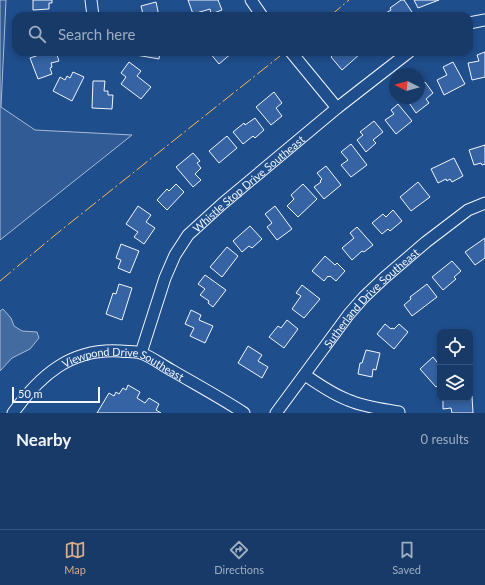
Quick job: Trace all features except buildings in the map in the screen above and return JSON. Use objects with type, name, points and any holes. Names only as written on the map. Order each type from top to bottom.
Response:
[{"type":"street","points":[[91,0],[92,12]]},
{"type":"street","points":[[251,0],[259,12]]},
{"type":"street","points":[[473,22],[485,20]]},
{"type":"street","points":[[293,56],[337,108]]},
{"type":"street","name":"Whistle Stop Drive Southeast","points":[[141,353],[165,278],[175,255],[188,235],[222,204],[337,108],[403,56]]},
{"type":"street","name":"Sutherland Drive Southeast","points":[[276,413],[354,308],[384,278],[426,242],[472,208],[485,203]]},
{"type":"street","name":"Viewpond Drive Southeast","points":[[14,413],[25,397],[41,380],[58,366],[78,356],[106,350],[141,353],[228,402],[244,413]]},
{"type":"street","points":[[305,375],[329,391],[347,400],[373,408],[399,412]]},
{"type":"shaded area","points":[[0,0],[6,0],[1,107],[35,130],[132,135],[0,240]]},
{"type":"shaded area","points":[[3,309],[11,318],[14,326],[22,331],[37,332],[39,338],[30,349],[12,358],[0,371],[0,311]]},
{"type":"power","points":[[335,12],[349,0]]},
{"type":"power","points":[[0,281],[60,231],[280,56]]}]
